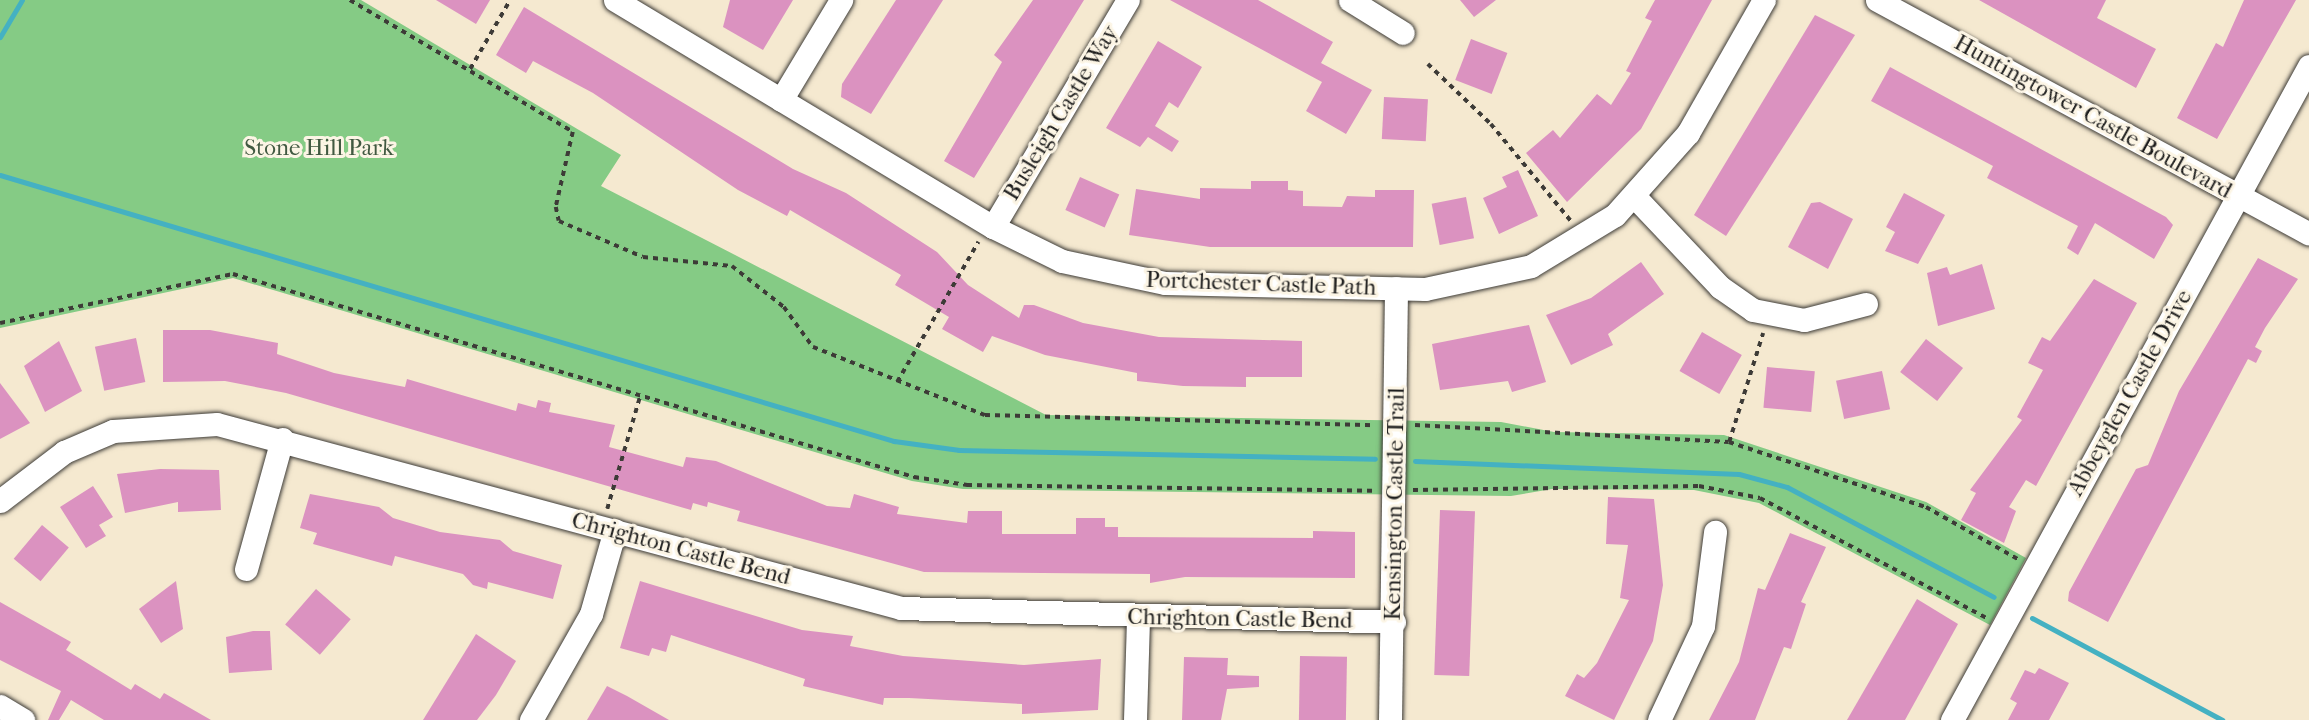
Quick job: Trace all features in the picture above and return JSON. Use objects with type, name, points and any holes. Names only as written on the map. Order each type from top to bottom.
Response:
[{"type":"street","name":"Portchester Castle Path","points":[[615,0],[781,100],[986,234],[1062,261],[1130,279],[1396,288],[1456,285],[1531,266],[1595,231],[1635,198],[1688,133],[1764,0]]},
{"type":"street","points":[[781,100],[841,0]]},
{"type":"street","name":"Busleigh Castle Way","points":[[986,234],[1128,0]]},
{"type":"street","points":[[1350,0],[1403,33]]},
{"type":"street","name":"Huntingtower Castle Boulevard","points":[[1877,0],[2309,234]]},
{"type":"street","name":"Abbeyglen Castle Drive","points":[[1952,720],[2309,66]]},
{"type":"street","points":[[1635,198],[1734,300],[1753,310],[1804,320],[1866,304]]},
{"type":"street","name":"Kensington Castle Trail","points":[[1390,720],[1394,622],[1396,288]]},
{"type":"street","name":"Chrighton Castle Bend","points":[[0,502],[64,452],[136,426],[217,424],[610,521],[901,608],[1138,618],[1394,622]]},
{"type":"street","points":[[246,569],[282,439]]},
{"type":"street","points":[[531,720],[591,614],[610,521]]},
{"type":"street","points":[[1658,720],[1703,626],[1715,532]]},
{"type":"street","points":[[1135,720],[1138,618]]},
{"type":"street","points":[[0,706],[23,720]]},
{"type":"path","points":[[350,0],[573,132],[556,206],[559,221],[643,257],[732,266],[784,307],[813,347],[897,382],[985,415],[1377,425]]},
{"type":"path","points":[[470,69],[510,0]]},
{"type":"path","points":[[1428,64],[1491,124],[1572,222]]},
{"type":"path","points":[[897,382],[986,234]]},
{"type":"path","points":[[0,323],[233,274],[914,477],[967,485],[1377,491]]},
{"type":"path","points":[[1729,442],[1764,331]]},
{"type":"path","points":[[610,521],[640,397]]},
{"type":"path","points":[[1415,425],[1729,442],[1926,507],[2020,560]]},
{"type":"green space","name":"Stone Hill Park","points":[[0,0],[361,0],[621,155],[601,186],[1046,415],[1501,422],[1554,432],[1724,435],[1926,502],[2026,558],[1990,625],[1759,503],[1694,490],[1552,489],[1511,496],[963,489],[912,481],[233,278],[0,328]]},
{"type":"building","points":[[436,0],[490,0],[476,24]]},
{"type":"building","points":[[730,0],[793,0],[763,50],[723,27]]},
{"type":"building","points":[[896,0],[943,0],[871,114],[841,97],[842,84]]},
{"type":"building","points":[[1033,0],[1084,0],[974,178],[944,161],[1002,62],[994,55]]},
{"type":"building","points":[[1170,0],[1258,0],[1333,42],[1321,63],[1372,90],[1346,134],[1306,111],[1322,82]]},
{"type":"building","points":[[1460,0],[1496,0],[1474,17]]},
{"type":"building","points":[[1655,0],[1712,0],[1641,129],[1567,202],[1526,153],[1553,130],[1560,138],[1597,94],[1611,105],[1631,73],[1626,71],[1652,21],[1645,18]]},
{"type":"building","points":[[1979,0],[2106,0],[2097,18],[2156,49],[2136,88]]},
{"type":"building","points":[[2244,0],[2296,0],[2217,139],[2177,118],[2216,43],[2223,47]]},
{"type":"building","points":[[524,7],[793,169],[846,193],[937,252],[968,285],[1019,318],[1024,305],[1034,305],[1083,323],[1159,337],[1302,341],[1302,377],[1246,377],[1246,387],[1183,386],[1137,381],[1137,373],[1045,355],[992,336],[983,352],[942,329],[949,317],[895,285],[901,275],[790,210],[787,216],[738,190],[593,93],[533,61],[526,73],[496,55]]},
{"type":"building","points":[[1815,15],[1855,35],[1726,236],[1694,215]]},
{"type":"building","points":[[1471,39],[1507,53],[1492,94],[1455,80]]},
{"type":"building","points":[[1158,41],[1202,67],[1178,108],[1169,102],[1155,126],[1179,141],[1172,152],[1148,137],[1140,147],[1106,128]]},
{"type":"building","points":[[1890,67],[2166,217],[2173,225],[2154,259],[2095,223],[2078,255],[2067,248],[2078,226],[1987,178],[1993,166],[1871,101]]},
{"type":"building","points":[[1384,97],[1428,99],[1426,141],[1382,139]]},
{"type":"building","points":[[1518,170],[1538,216],[1499,234],[1483,198],[1507,187],[1502,177]]},
{"type":"building","points":[[1080,177],[1119,194],[1105,227],[1065,210]]},
{"type":"building","points":[[1251,181],[1288,181],[1288,190],[1303,191],[1303,206],[1342,207],[1347,196],[1375,197],[1375,190],[1414,190],[1413,247],[1210,247],[1129,235],[1136,189],[1200,199],[1200,188],[1251,189]]},
{"type":"building","points":[[1904,193],[1945,215],[1918,264],[1885,251],[1895,232],[1886,227]]},
{"type":"building","points":[[1466,197],[1474,238],[1440,245],[1432,204]]},
{"type":"building","points":[[1820,202],[1853,219],[1828,269],[1788,247],[1811,203]]},
{"type":"building","points":[[2258,258],[2298,279],[2265,328],[2255,347],[2262,351],[2256,363],[2248,359],[2108,622],[2068,601],[2069,592],[2136,469],[2148,465],[2179,391]]},
{"type":"building","points":[[1641,262],[1664,294],[1608,334],[1613,345],[1571,365],[1546,315],[1591,298]]},
{"type":"building","points":[[1982,264],[1995,309],[1938,326],[1927,273],[1947,267],[1950,275]]},
{"type":"building","points":[[2094,279],[2137,303],[2036,486],[2026,480],[2009,507],[2016,511],[2004,543],[1961,520],[1976,493],[1970,490],[2022,420],[2017,417],[2043,370],[2028,363],[2042,337],[2050,341]]},
{"type":"building","points":[[1529,325],[1546,382],[1512,392],[1508,381],[1440,390],[1432,344]]},
{"type":"building","points":[[163,330],[210,330],[278,343],[277,354],[334,373],[405,387],[407,379],[516,411],[518,403],[536,408],[538,400],[551,403],[549,412],[615,425],[609,447],[683,467],[686,457],[716,461],[827,506],[850,508],[854,494],[899,507],[897,514],[967,523],[968,511],[1002,511],[1002,534],[1076,534],[1076,518],[1105,518],[1105,527],[1118,527],[1118,537],[1313,538],[1313,531],[1355,532],[1355,578],[1185,577],[1150,583],[1150,574],[924,572],[737,521],[740,511],[708,502],[707,507],[693,503],[691,510],[286,393],[225,381],[163,382]]},
{"type":"building","points":[[1702,332],[1742,355],[1719,394],[1680,371]]},
{"type":"building","points":[[136,338],[145,382],[104,391],[95,347]]},
{"type":"building","points":[[1926,339],[1963,368],[1937,401],[1900,372]]},
{"type":"building","points":[[59,341],[82,391],[45,412],[24,366]]},
{"type":"building","points":[[1767,367],[1815,371],[1811,412],[1763,408]]},
{"type":"building","points":[[1882,371],[1890,409],[1844,419],[1836,381]]},
{"type":"building","points":[[0,383],[30,423],[0,439]]},
{"type":"building","points":[[160,469],[219,470],[221,510],[178,512],[178,502],[125,513],[117,474]]},
{"type":"building","points":[[93,486],[113,517],[99,525],[106,536],[86,548],[60,507]]},
{"type":"building","points":[[310,494],[379,507],[393,518],[440,532],[500,540],[513,551],[562,565],[553,599],[488,582],[487,589],[473,585],[463,574],[395,556],[392,566],[313,544],[317,533],[300,528]]},
{"type":"building","points":[[1608,497],[1654,499],[1663,585],[1653,641],[1614,720],[1565,696],[1577,674],[1584,678],[1597,663],[1629,600],[1620,598],[1628,545],[1606,544]]},
{"type":"building","points":[[1440,510],[1475,511],[1469,676],[1434,675]]},
{"type":"building","points":[[42,525],[69,547],[41,581],[14,559]]},
{"type":"building","points":[[1790,533],[1826,547],[1801,602],[1806,604],[1791,649],[1784,647],[1755,720],[1709,720],[1739,662],[1758,588],[1765,590]]},
{"type":"building","points":[[176,581],[183,629],[161,643],[139,609]]},
{"type":"building","points":[[640,581],[802,630],[853,636],[850,646],[903,656],[1024,665],[1101,659],[1098,710],[1022,714],[1022,704],[909,698],[884,698],[883,705],[803,686],[805,679],[671,635],[666,652],[652,648],[649,656],[620,648]]},
{"type":"building","points":[[316,589],[351,619],[320,655],[285,624]]},
{"type":"building","points":[[1917,599],[1958,624],[1905,720],[1847,720]]},
{"type":"building","points":[[0,602],[71,642],[66,650],[131,690],[135,684],[160,699],[164,693],[211,720],[104,720],[71,700],[59,720],[48,720],[61,691],[0,660]]},
{"type":"building","points":[[253,631],[270,631],[272,670],[229,673],[226,637]]},
{"type":"building","points":[[476,634],[516,661],[496,695],[477,720],[423,720]]},
{"type":"building","points":[[1300,656],[1347,657],[1346,720],[1299,720]]},
{"type":"building","points":[[1184,657],[1228,658],[1227,675],[1259,676],[1259,687],[1227,689],[1221,720],[1182,720]]},
{"type":"building","points":[[2039,668],[2069,683],[2049,720],[2008,720],[2017,703],[2010,699],[2025,670],[2035,674]]},
{"type":"building","points":[[607,686],[627,696],[669,720],[587,720]]},
{"type":"waterway","points":[[0,37],[22,0]]},
{"type":"waterway","points":[[0,175],[894,441],[959,450],[1375,459]]},
{"type":"waterway","points":[[1415,461],[1739,474],[1787,487],[1994,597]]},
{"type":"waterway","points":[[2032,618],[2222,720]]}]
